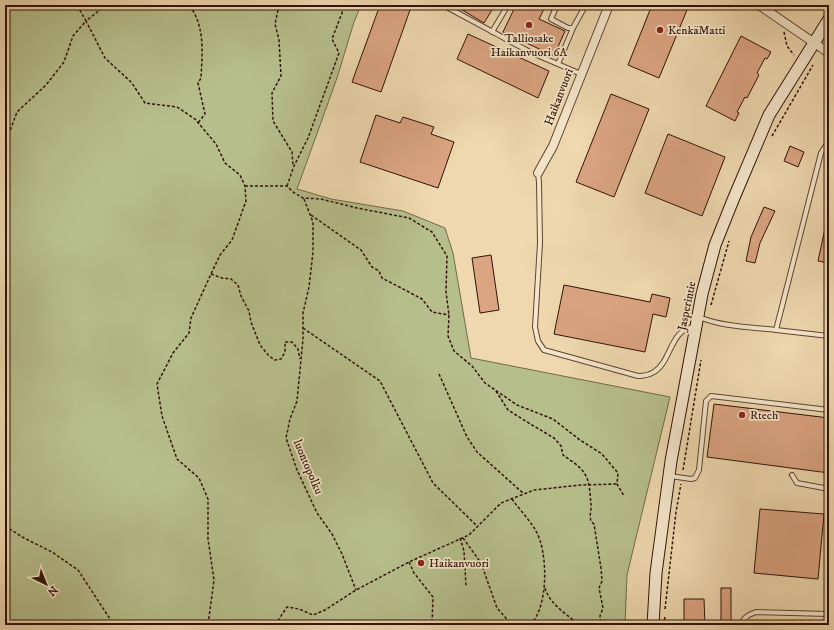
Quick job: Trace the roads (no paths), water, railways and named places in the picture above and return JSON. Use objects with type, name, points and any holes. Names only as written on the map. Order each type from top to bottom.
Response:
[{"type":"main road","name":"Jasperintie","points":[[653,625],[656,573],[669,476],[702,294],[715,245],[732,200],[769,115],[808,64],[814,43],[829,19]]},
{"type":"street","name":"Haikanvuori","points":[[538,173],[553,146],[609,5]]},
{"type":"street","points":[[759,5],[829,53]]},
{"type":"lane","points":[[443,5],[492,32],[581,74]]},
{"type":"lane","points":[[492,32],[508,5]]},
{"type":"lane","points":[[557,5],[551,19],[568,28],[573,28]]},
{"type":"lane","points":[[558,64],[573,28],[584,8]]},
{"type":"lane","points":[[776,330],[821,153],[829,141]]},
{"type":"lane","points":[[538,173],[540,243],[535,327],[538,341],[544,350],[638,376],[654,372],[661,366],[678,334],[697,322],[708,320],[730,325],[829,336]]},
{"type":"lane","points":[[669,476],[691,479],[695,478],[699,470],[706,401],[711,396],[829,410]]},
{"type":"lane","points":[[792,475],[797,483],[829,489]]},
{"type":"lane","points":[[741,625],[743,619],[756,612],[829,614]]},
{"type":"place","name":"Talliosake Haikanvuori 6A","points":[[529,25]]},
{"type":"place","name":"KenkäMatti","points":[[660,30]]},
{"type":"place","name":"Rtech","points":[[742,415]]},
{"type":"place","name":"Haikanvuori","points":[[421,563]]}]
